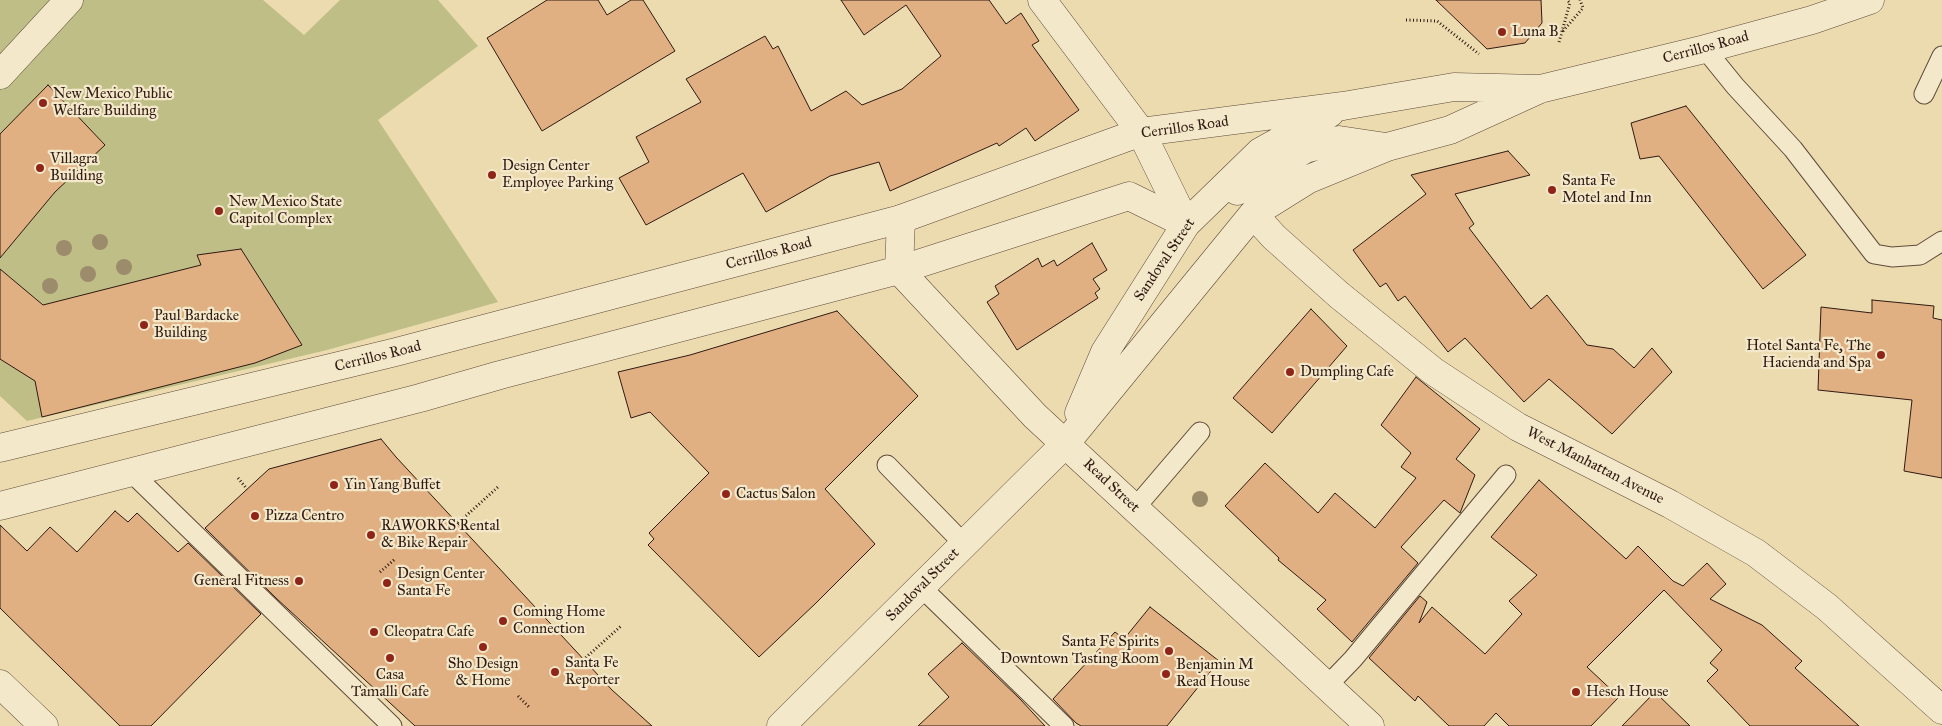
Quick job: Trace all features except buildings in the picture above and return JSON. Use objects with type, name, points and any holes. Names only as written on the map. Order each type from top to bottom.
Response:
[{"type":"street","points":[[0,75],[69,0]]},
{"type":"street","points":[[1042,0],[1141,132],[1186,224]]},
{"type":"street","name":"Cerrillos Road","points":[[1253,214],[1310,179],[1387,147],[1450,130],[1540,90],[1812,20],[1870,0]]},
{"type":"street","name":"Cerrillos Road","points":[[0,448],[396,352],[902,219],[1141,132],[1343,106],[1454,88],[1540,90]]},
{"type":"street","name":"Sandoval Street","points":[[1066,444],[1105,352],[1186,224],[1260,152],[1343,106]]},
{"type":"street","name":"Cerrillos Road","points":[[1186,224],[1305,149],[1339,140],[1387,147]]},
{"type":"street","points":[[0,506],[420,398],[492,377],[899,270],[1129,196],[1186,224]]},
{"type":"street","name":"Sandoval Street","points":[[781,726],[1066,444],[1253,214]]},
{"type":"street","name":"West Manhattan Avenue","points":[[1253,214],[1274,236],[1339,295],[1433,371],[1518,427],[1670,504],[1756,553],[1827,607],[1942,710]]},
{"type":"street","points":[[899,270],[902,219]]},
{"type":"street","name":"Read Street","points":[[899,270],[1035,416],[1370,726]]},
{"type":"street","points":[[0,684],[44,726]]},
{"type":"lane","points":[[1705,49],[1735,86],[1793,149],[1874,254],[1892,257],[1920,255],[1942,241]]},
{"type":"lane","points":[[1924,94],[1942,56]]},
{"type":"lane","points":[[1135,508],[1200,432]]},
{"type":"lane","points":[[887,465],[964,544]]},
{"type":"lane","points":[[132,473],[392,726]]},
{"type":"lane","points":[[1327,686],[1353,659],[1506,475]]},
{"type":"lane","points":[[921,588],[1064,726]]},
{"type":"path","points":[[1560,42],[1570,3],[1567,0]]},
{"type":"path","points":[[1562,32],[1583,8],[1580,0]]},
{"type":"path","points":[[1406,20],[1438,21],[1485,58]]},
{"type":"path","points":[[458,523],[498,487]]},
{"type":"path","points":[[380,572],[395,559]]},
{"type":"path","points":[[584,660],[621,626]]},
{"type":"path","points":[[518,696],[530,708]]},
{"type":"green space","name":"New Mexico State Capitol Complex","points":[[0,0],[263,0],[304,35],[340,0],[438,0],[478,46],[378,120],[498,302],[327,350],[27,421],[0,396]]},
{"type":"place","name":"Luna B","points":[[1502,32]]},
{"type":"place","name":"New Mexico Public Welfare Building","points":[[43,103]]},
{"type":"place","name":"Villagra Building","points":[[40,168]]},
{"type":"place","name":"Design Center Employee Parking","points":[[492,175]]},
{"type":"place","name":"Santa Fe Motel and Inn","points":[[1552,190]]},
{"type":"place","name":"New Mexico State Capitol Complex","points":[[219,211]]},
{"type":"place","name":"Paul Bardacke Building","points":[[144,325]]},
{"type":"place","name":"Hotel Santa Fe, The Hacienda and Spa","points":[[1881,355]]},
{"type":"place","name":"Dumpling Cafe","points":[[1290,372]]},
{"type":"place","name":"Yin Yang Buffet","points":[[334,485]]},
{"type":"place","name":"Cactus Salon","points":[[726,494]]},
{"type":"place","name":"Pizza Centro","points":[[255,516]]},
{"type":"place","name":"RAWORKS Rental & Bike Repair","points":[[371,535]]},
{"type":"place","name":"General Fitness","points":[[299,581]]},
{"type":"place","name":"Design Center Santa Fe","points":[[387,583]]},
{"type":"place","name":"Coming Home Connection","points":[[503,621]]},
{"type":"place","name":"Cleopatra Cafe","points":[[374,632]]},
{"type":"place","name":"Sho Design & Home","points":[[483,647]]},
{"type":"place","name":"Santa Fe Spirits Downtown Tasting Room","points":[[1169,651]]},
{"type":"place","name":"Casa Tamalli Cafe","points":[[390,658]]},
{"type":"place","name":"Santa Fe Reporter","points":[[555,672]]},
{"type":"place","name":"Benjamin M Read House","points":[[1166,674]]},
{"type":"place","name":"Hesch House","points":[[1576,692]]}]
